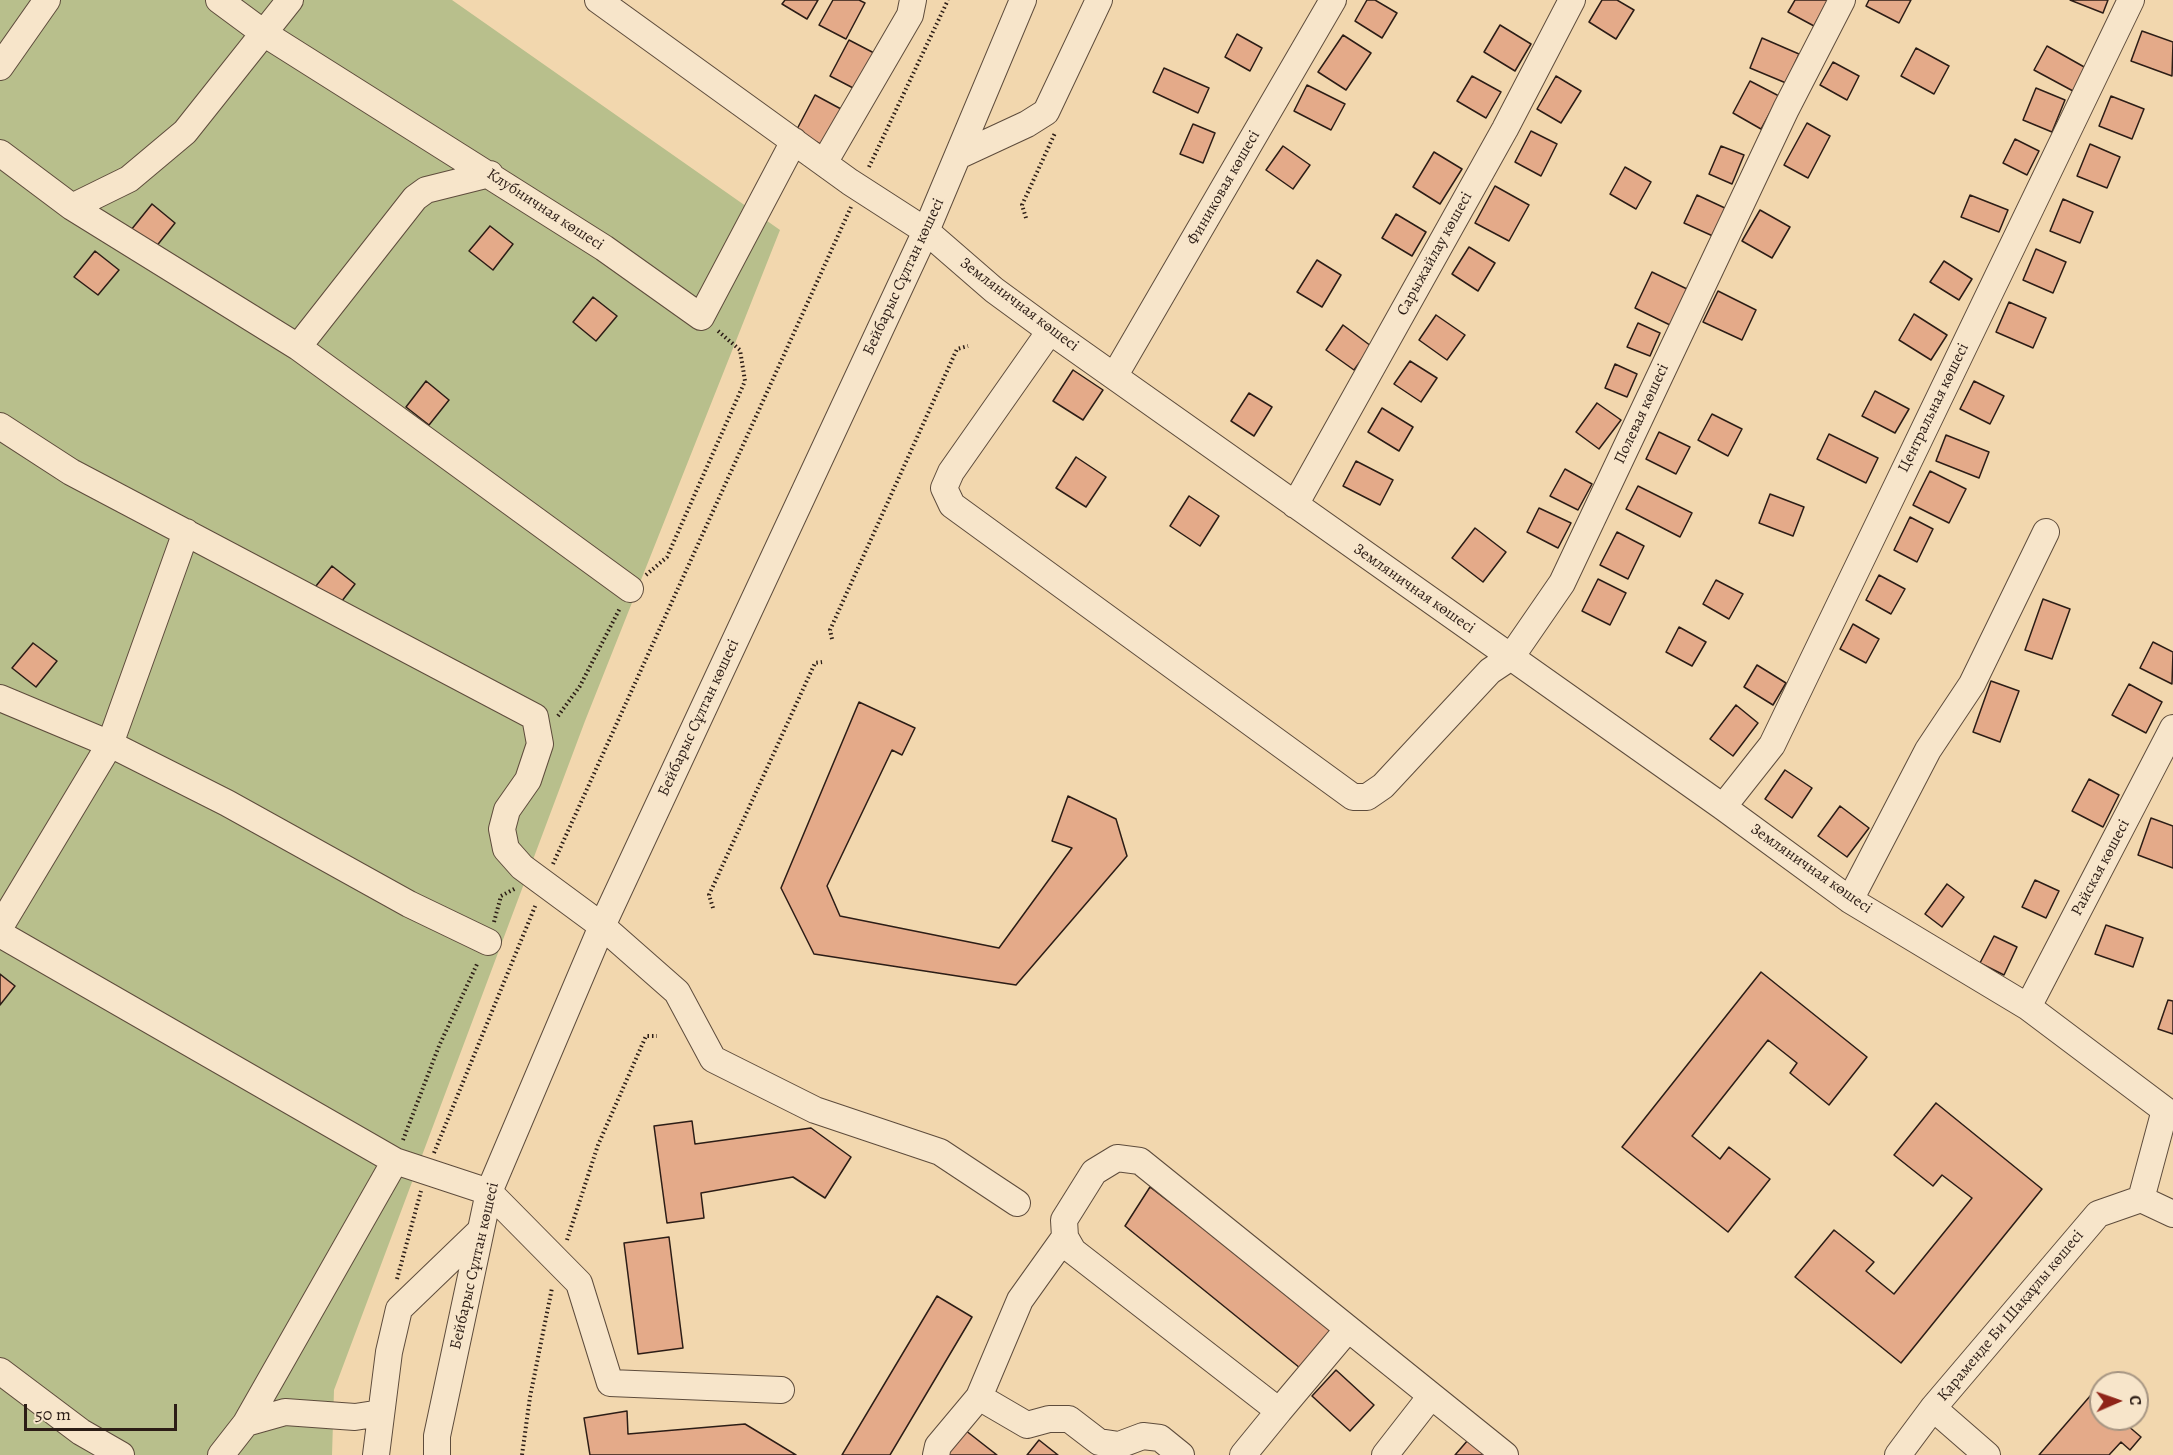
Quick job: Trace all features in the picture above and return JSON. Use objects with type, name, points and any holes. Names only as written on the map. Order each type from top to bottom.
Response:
[{"type":"street","points":[[0,67],[47,0]]},
{"type":"street","name":"Клубничная көшесі","points":[[219,0],[265,34],[604,248],[701,317]]},
{"type":"street","points":[[72,207],[129,179],[185,132],[290,0]]},
{"type":"street","name":"Земляничная көшесі","points":[[598,0],[859,189],[926,231],[994,290],[1050,331],[1723,807],[1850,900],[2028,1007],[2169,1113],[2141,1199]]},
{"type":"street","name":"Бейбарыс Сұлтан көшесі","points":[[437,1455],[438,1436],[489,1192],[602,926],[926,231],[1023,0]]},
{"type":"street","points":[[958,156],[1027,124],[1046,112],[1099,0]]},
{"type":"street","name":"Финиковая көшесі","points":[[1115,375],[1333,0]]},
{"type":"street","name":"Сарыжайлау көшесі","points":[[1295,505],[1505,129],[1572,0]]},
{"type":"street","name":"Полевая көшесі","points":[[1050,331],[951,472],[944,488],[952,505],[1353,797],[1367,797],[1383,786],[1490,671],[1511,657],[1562,583],[1786,110],[1842,0]]},
{"type":"street","name":"Центральная көшесі","points":[[1723,807],[1772,745],[2131,0]]},
{"type":"street","points":[[824,163],[911,7]]},
{"type":"street","points":[[701,317],[794,141]]},
{"type":"street","points":[[0,153],[72,207],[297,347],[630,589]]},
{"type":"street","points":[[297,347],[415,198],[426,190],[490,174]]},
{"type":"street","points":[[0,426],[71,472],[535,717],[540,744],[528,780],[507,810],[502,829],[506,849],[540,881],[602,926],[677,992],[713,1059],[815,1110],[940,1152],[1017,1203]]},
{"type":"street","points":[[0,927],[110,744],[186,532]]},
{"type":"street","points":[[1850,900],[1928,750],[1972,684],[2046,532]]},
{"type":"street","points":[[0,698],[110,744],[227,803],[409,904],[488,942]]},
{"type":"street","name":"Райская көшесі","points":[[2028,1007],[2173,728]]},
{"type":"street","points":[[0,934],[395,1161],[489,1192],[579,1283],[610,1383],[781,1390]]},
{"type":"street","points":[[1279,1411],[1073,1251],[1065,1237],[1064,1220],[1094,1172],[1117,1158],[1140,1161],[1505,1455]]},
{"type":"street","points":[[220,1455],[246,1423],[395,1161]]},
{"type":"street","points":[[2141,1199],[2173,1214]]},
{"type":"street","name":"Қараменде Би Шақаұлы көшесі","points":[[1898,1455],[1933,1408],[2098,1214],[2141,1199]]},
{"type":"street","points":[[376,1455],[388,1352],[399,1309],[480,1231]]},
{"type":"street","points":[[936,1455],[938,1446],[979,1396],[1020,1300],[1065,1237]]},
{"type":"street","points":[[1244,1455],[1348,1329]]},
{"type":"street","points":[[0,1371],[81,1432],[121,1455]]},
{"type":"street","points":[[979,1396],[1027,1425],[1069,1419],[1100,1442],[1119,1445],[1143,1436],[1160,1438],[1181,1455]]},
{"type":"street","points":[[1385,1455],[1431,1396]]},
{"type":"street","points":[[1933,1408],[1987,1455]]},
{"type":"street","points":[[246,1423],[285,1412],[355,1417],[381,1413]]},
{"type":"path","points":[[397,1282],[427,1171],[540,881],[948,0]]},
{"type":"path","points":[[540,744],[580,686],[630,589],[667,557],[745,381],[741,350],[701,317]]},
{"type":"path","points":[[832,639],[830,630],[957,349],[968,346]]},
{"type":"path","points":[[713,908],[709,895],[815,663],[822,662]]},
{"type":"path","points":[[395,1161],[439,1046],[488,942],[501,896],[540,881]]},
{"type":"path","points":[[571,1245],[566,1238],[598,1145],[646,1036],[657,1036]]},
{"type":"path","points":[[522,1455],[530,1397],[553,1284]]},
{"type":"green space","points":[[0,0],[452,0],[780,230],[585,721],[334,1390],[332,1455],[0,1455]]},
{"type":"building","points":[[785,0],[818,0],[807,19],[782,4]]},
{"type":"building","points":[[833,0],[859,0],[865,3],[846,39],[819,25]]},
{"type":"building","points":[[1367,0],[1375,0],[1397,13],[1382,38],[1355,21]]},
{"type":"building","points":[[1602,0],[1617,0],[1634,10],[1616,39],[1589,22]]},
{"type":"building","points":[[1795,0],[1828,0],[1814,26],[1788,12]]},
{"type":"building","points":[[1869,0],[1911,0],[1899,23],[1866,6]]},
{"type":"building","points":[[2070,0],[2108,0],[2103,13]]},
{"type":"building","points":[[1500,25],[1531,44],[1515,71],[1484,52]]},
{"type":"building","points":[[2142,31],[2173,42],[2172,76],[2131,61]]},
{"type":"building","points":[[1237,34],[1262,48],[1250,71],[1225,57]]},
{"type":"building","points":[[1343,35],[1371,53],[1346,90],[1318,72]]},
{"type":"building","points":[[1762,38],[1799,54],[1786,83],[1750,68]]},
{"type":"building","points":[[849,40],[876,54],[857,90],[830,76]]},
{"type":"building","points":[[2047,46],[2086,68],[2073,91],[2034,70]]},
{"type":"building","points":[[1916,48],[1949,66],[1934,94],[1901,76]]},
{"type":"building","points":[[1833,62],[1859,76],[1847,100],[1820,85]]},
{"type":"building","points":[[1164,68],[1209,88],[1198,113],[1153,92]]},
{"type":"building","points":[[1472,76],[1501,92],[1486,118],[1457,101]]},
{"type":"building","points":[[1556,76],[1581,91],[1561,123],[1537,109]]},
{"type":"building","points":[[1750,81],[1779,96],[1761,129],[1733,113]]},
{"type":"building","points":[[1307,85],[1345,104],[1331,130],[1294,111]]},
{"type":"building","points":[[2036,88],[2065,100],[2052,132],[2023,120]]},
{"type":"building","points":[[815,95],[841,109],[822,145],[796,131]]},
{"type":"building","points":[[2111,96],[2144,109],[2132,139],[2099,126]]},
{"type":"building","points":[[1807,123],[1830,136],[1808,178],[1784,165]]},
{"type":"building","points":[[1193,124],[1215,133],[1203,163],[1180,154]]},
{"type":"building","points":[[1531,131],[1557,144],[1541,176],[1515,162]]},
{"type":"building","points":[[2015,139],[2039,151],[2027,175],[2003,163]]},
{"type":"building","points":[[2090,144],[2120,157],[2107,188],[2077,176]]},
{"type":"building","points":[[1283,146],[1310,165],[1293,189],[1266,170]]},
{"type":"building","points":[[1721,146],[1744,155],[1732,184],[1709,174]]},
{"type":"building","points":[[1434,152],[1462,169],[1440,204],[1413,187]]},
{"type":"building","points":[[1625,167],[1651,182],[1636,209],[1610,194]]},
{"type":"building","points":[[1495,186],[1529,205],[1509,241],[1475,223]]},
{"type":"building","points":[[1697,195],[1727,209],[1715,237],[1684,223]]},
{"type":"building","points":[[1970,195],[2008,210],[1999,232],[1961,217]]},
{"type":"building","points":[[2063,199],[2093,212],[2080,243],[2050,231]]},
{"type":"building","points":[[152,204],[175,223],[155,248],[131,230]]},
{"type":"building","points":[[1760,210],[1790,227],[1772,258],[1742,241]]},
{"type":"building","points":[[1396,214],[1426,232],[1412,256],[1382,238]]},
{"type":"building","points":[[490,226],[513,244],[493,270],[469,251]]},
{"type":"building","points":[[1469,247],[1495,263],[1478,291],[1452,274]]},
{"type":"building","points":[[2036,249],[2066,262],[2053,293],[2023,280]]},
{"type":"building","points":[[95,251],[119,270],[98,295],[74,277]]},
{"type":"building","points":[[1317,260],[1341,275],[1322,307],[1297,292]]},
{"type":"building","points":[[1944,261],[1972,279],[1959,300],[1930,282]]},
{"type":"building","points":[[1652,272],[1689,290],[1672,326],[1635,308]]},
{"type":"building","points":[[1718,291],[1756,310],[1742,340],[1703,322]]},
{"type":"building","points":[[593,297],[617,316],[596,341],[573,322]]},
{"type":"building","points":[[2009,302],[2046,318],[2033,348],[1996,332]]},
{"type":"building","points":[[1914,314],[1947,335],[1931,360],[1899,340]]},
{"type":"building","points":[[1436,315],[1465,335],[1447,360],[1419,340]]},
{"type":"building","points":[[1638,323],[1660,333],[1650,356],[1627,347]]},
{"type":"building","points":[[1343,325],[1371,346],[1354,370],[1326,350]]},
{"type":"building","points":[[1410,361],[1437,378],[1421,402],[1394,384]]},
{"type":"building","points":[[1615,364],[1637,374],[1627,397],[1605,388]]},
{"type":"building","points":[[1073,370],[1103,390],[1083,420],[1053,401]]},
{"type":"building","points":[[426,381],[449,400],[429,425],[406,407]]},
{"type":"building","points":[[1974,381],[2004,396],[1990,424],[1960,409]]},
{"type":"building","points":[[1875,391],[1909,409],[1895,433],[1862,416]]},
{"type":"building","points":[[1249,393],[1272,407],[1254,436],[1231,421]]},
{"type":"building","points":[[1597,403],[1621,420],[1599,449],[1576,432]]},
{"type":"building","points":[[1382,408],[1413,427],[1399,451],[1368,432]]},
{"type":"building","points":[[1712,414],[1742,429],[1728,456],[1698,440]]},
{"type":"building","points":[[1659,432],[1690,447],[1676,474],[1646,459]]},
{"type":"building","points":[[1829,434],[1878,458],[1866,483],[1817,459]]},
{"type":"building","points":[[1946,435],[1989,452],[1979,478],[1936,461]]},
{"type":"building","points":[[1076,457],[1106,477],[1086,507],[1056,488]]},
{"type":"building","points":[[1356,461],[1393,480],[1380,505],[1343,486]]},
{"type":"building","points":[[1565,469],[1592,484],[1578,510],[1550,496]]},
{"type":"building","points":[[1930,471],[1966,489],[1949,523],[1913,505]]},
{"type":"building","points":[[1638,486],[1692,513],[1680,537],[1626,509]]},
{"type":"building","points":[[1770,494],[1804,507],[1793,536],[1759,523]]},
{"type":"building","points":[[1189,496],[1219,516],[1200,546],[1170,526]]},
{"type":"building","points":[[1539,508],[1571,523],[1558,548],[1527,532]]},
{"type":"building","points":[[1910,517],[1933,529],[1917,562],[1894,550]]},
{"type":"building","points":[[1475,528],[1506,552],[1483,582],[1452,558]]},
{"type":"building","points":[[1617,532],[1644,546],[1628,579],[1600,565]]},
{"type":"building","points":[[332,566],[355,584],[335,610],[312,591]]},
{"type":"building","points":[[1879,575],[1905,589],[1891,614],[1866,600]]},
{"type":"building","points":[[1598,579],[1626,593],[1610,625],[1582,611]]},
{"type":"building","points":[[1716,580],[1743,594],[1729,619],[1703,604]]},
{"type":"building","points":[[2043,599],[2070,609],[2052,659],[2025,650]]},
{"type":"building","points":[[1853,624],[1879,639],[1866,663],[1840,649]]},
{"type":"building","points":[[1679,627],[1706,642],[1692,666],[1666,652]]},
{"type":"building","points":[[2153,642],[2173,652],[2172,684],[2140,668]]},
{"type":"building","points":[[33,643],[57,661],[36,687],[12,668]]},
{"type":"building","points":[[1757,665],[1786,683],[1773,705],[1744,687]]},
{"type":"building","points":[[1991,681],[2019,691],[2000,742],[1973,732]]},
{"type":"building","points":[[2129,684],[2162,702],[2146,733],[2112,715]]},
{"type":"building","points":[[859,702],[915,728],[902,755],[892,750],[827,886],[840,916],[999,948],[1072,848],[1052,841],[1068,796],[1116,819],[1127,856],[1016,985],[814,954],[781,888]]},
{"type":"building","points":[[1736,705],[1758,723],[1733,756],[1710,739]]},
{"type":"building","points":[[1785,770],[1812,788],[1792,818],[1765,799]]},
{"type":"building","points":[[2089,779],[2119,795],[2103,827],[2072,811]]},
{"type":"building","points":[[1840,806],[1869,828],[1847,857],[1818,836]]},
{"type":"building","points":[[2151,818],[2173,826],[2173,868],[2138,855]]},
{"type":"building","points":[[2035,880],[2059,891],[2046,918],[2022,907]]},
{"type":"building","points":[[1947,884],[1964,897],[1942,927],[1925,914]]},
{"type":"building","points":[[2106,925],[2143,938],[2133,967],[2095,954]]},
{"type":"building","points":[[1994,936],[2017,947],[2004,975],[1980,963]]},
{"type":"building","points":[[1761,972],[1867,1057],[1829,1105],[1790,1073],[1797,1063],[1768,1040],[1692,1136],[1720,1159],[1729,1147],[1770,1179],[1728,1232],[1622,1147]]},
{"type":"building","points":[[0,974],[15,986],[0,1005]]},
{"type":"building","points":[[2168,1000],[2173,1001],[2173,1034],[2158,1029]]},
{"type":"building","points":[[1936,1103],[2042,1189],[1901,1363],[1795,1277],[1834,1230],[1874,1262],[1866,1271],[1894,1294],[1972,1198],[1942,1175],[1933,1186],[1894,1155]]},
{"type":"building","points":[[692,1121],[695,1144],[811,1128],[851,1157],[825,1198],[793,1177],[701,1193],[704,1218],[667,1223],[654,1126]]},
{"type":"building","points":[[1150,1187],[1334,1329],[1305,1372],[1125,1226]]},
{"type":"building","points":[[669,1237],[683,1348],[638,1354],[624,1243]]},
{"type":"building","points":[[937,1296],[972,1317],[890,1455],[842,1455]]},
{"type":"building","points":[[1336,1370],[1374,1405],[1350,1431],[1312,1396]]},
{"type":"building","points":[[2089,1397],[2089,1431],[2134,1431],[2141,1437],[2130,1450],[2121,1442],[2109,1455],[2039,1455]]},
{"type":"building","points":[[627,1411],[628,1434],[745,1424],[796,1455],[590,1455],[584,1418]]},
{"type":"building","points":[[965,1430],[997,1455],[945,1455]]},
{"type":"building","points":[[1039,1440],[1058,1455],[1027,1455]]},
{"type":"building","points":[[1468,1440],[1486,1455],[1455,1455]]}]
